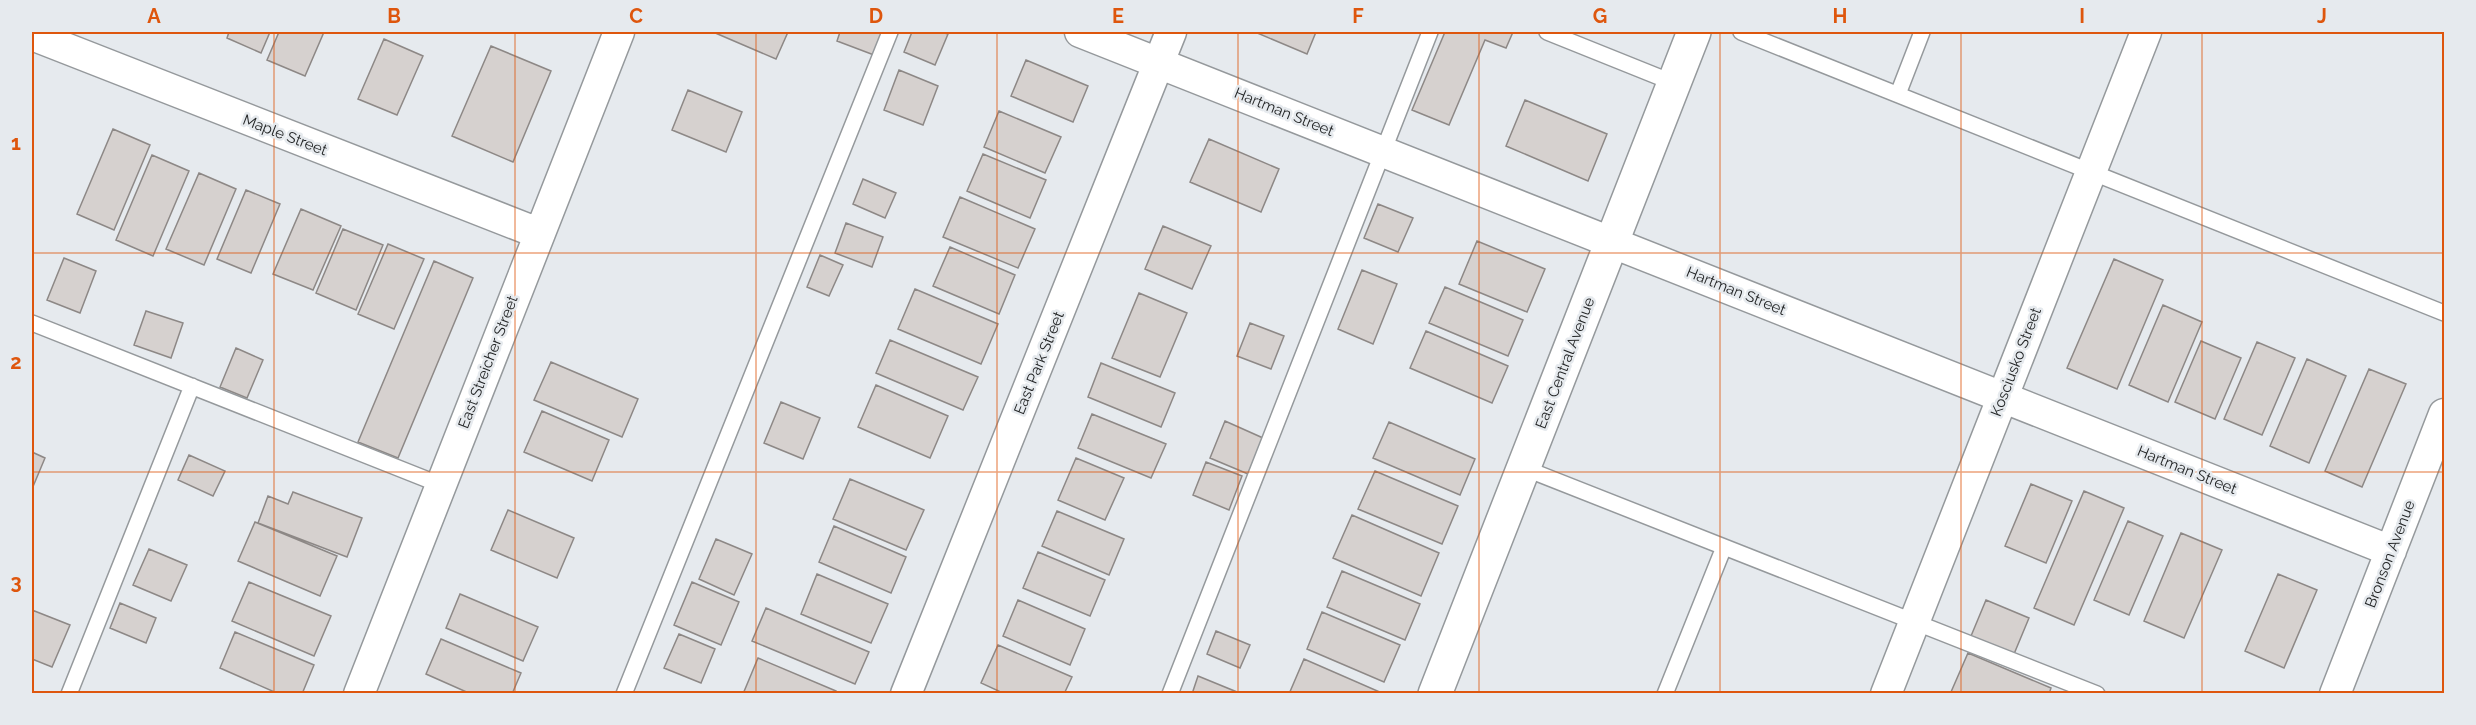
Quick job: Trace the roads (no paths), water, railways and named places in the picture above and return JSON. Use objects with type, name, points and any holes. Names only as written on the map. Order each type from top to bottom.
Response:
[{"type":"street","name":"East Streicher Street","points":[[359,693],[538,233],[619,32]]},
{"type":"street","name":"Hartman Street","points":[[1080,32],[2391,551]]},
{"type":"street","name":"East Park Street","points":[[906,693],[1171,32]]},
{"type":"street","name":"East Central Avenue","points":[[1435,693],[1694,32]]},
{"type":"street","name":"Kosciusko Street","points":[[1886,693],[2146,32]]},
{"type":"street","name":"Maple Street","points":[[35,38],[538,233]]},
{"type":"street","name":"Bronson Avenue","points":[[2335,693],[2445,414]]},
{"type":"lane","points":[[624,693],[890,32]]},
{"type":"lane","points":[[1170,693],[1430,32]]},
{"type":"lane","points":[[1547,32],[1674,83]]},
{"type":"lane","points":[[1741,32],[2445,313]]},
{"type":"lane","points":[[1898,94],[1922,32]]},
{"type":"lane","points":[[32,323],[441,485]]},
{"type":"lane","points":[[69,693],[192,386]]},
{"type":"lane","points":[[1524,468],[2097,693]]},
{"type":"lane","points":[[1665,693],[1724,547]]}]
